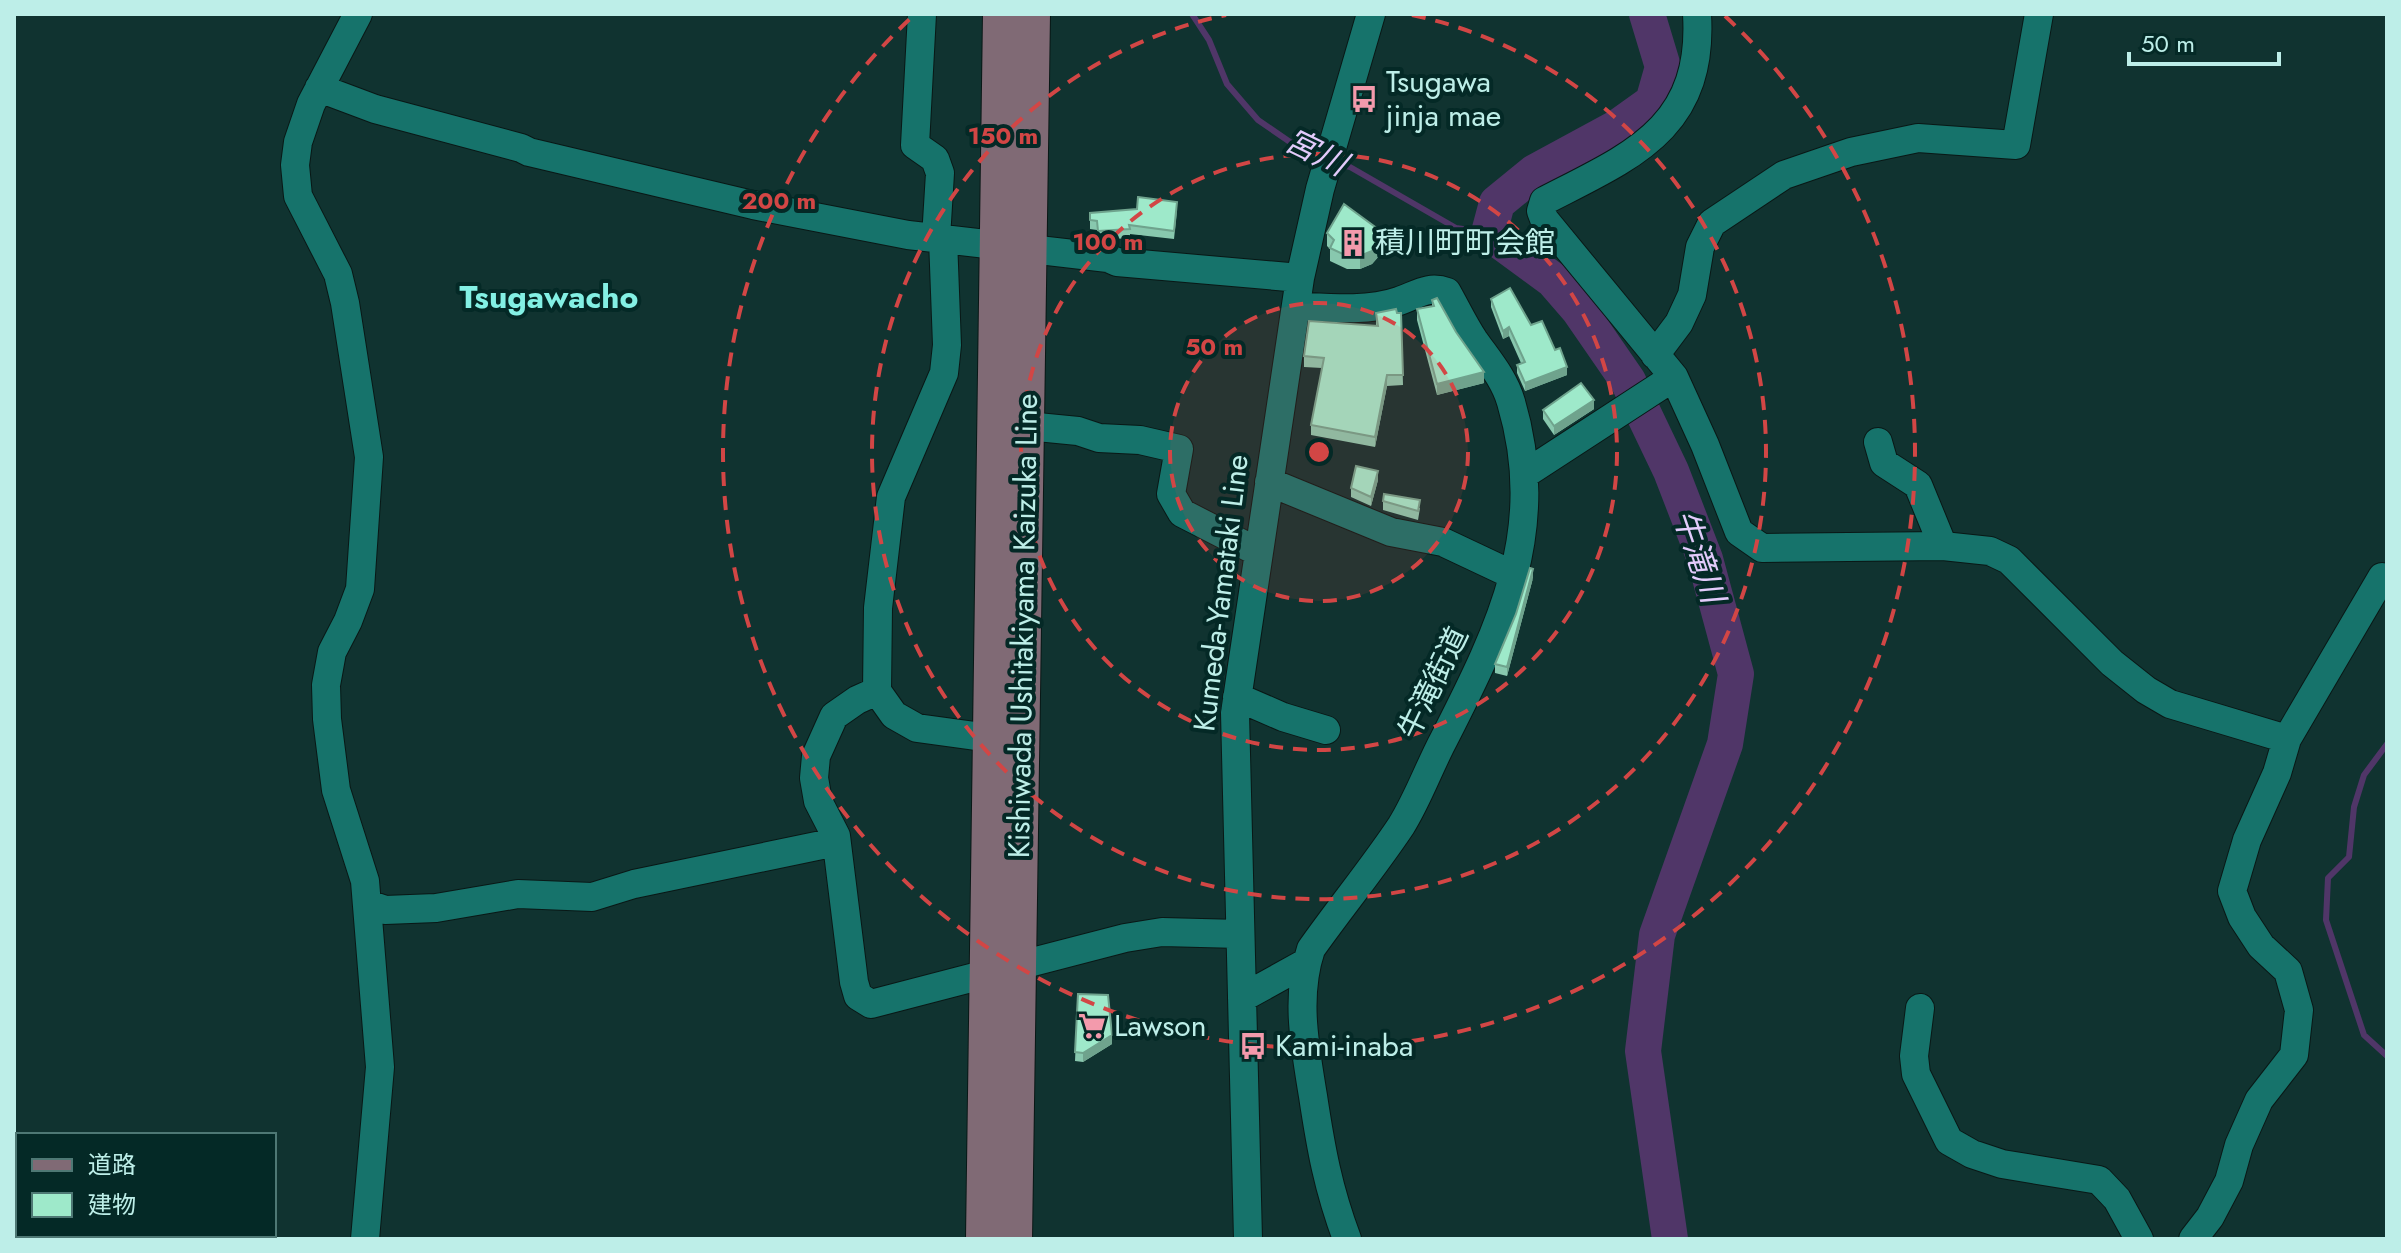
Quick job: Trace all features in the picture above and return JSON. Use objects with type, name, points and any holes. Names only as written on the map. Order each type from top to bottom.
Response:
[{"type":"main road","name":"Kishiwada Ushitakiyama Kaizuka Line","points":[[984,1239],[1002,971],[1027,426],[1013,246],[1001,14]]},
{"type":"main road","name":"Kishiwada Ushitakiyama Kaizuka Line","points":[[1014,1239],[990,738],[1013,246],[1032,14]]},
{"type":"street","points":[[358,14],[319,88],[298,142],[295,165],[298,196],[338,274],[369,457],[360,589],[332,652],[326,685],[336,790],[365,881],[380,1067],[365,1239]]},
{"type":"street","points":[[922,14],[915,145],[935,159],[940,173],[940,238],[947,345],[944,373],[891,497],[878,608],[877,691],[894,715],[917,728],[990,738]]},
{"type":"street","name":"Kumeda-Yamataki Line","points":[[1248,1239],[1235,713],[1299,292],[1320,189],[1371,14]]},
{"type":"street","points":[[1697,14],[1695,67],[1685,94],[1669,120],[1630,157],[1544,201],[1541,211],[1544,219],[1674,377],[1739,532],[1762,548],[1943,546],[1990,551],[2009,560],[2112,663],[2146,690],[2170,704],[2287,739]]},
{"type":"street","points":[[1655,355],[1679,323],[1692,295],[1700,247],[1712,223],[1784,175],[1851,152],[1918,138],[2016,145],[2039,14]]},
{"type":"street","points":[[319,88],[375,109],[529,152],[753,205],[908,235],[1108,258],[1299,292]]},
{"type":"street","name":"牛滝街道","points":[[1299,292],[1331,308],[1398,302],[1421,291],[1437,288],[1447,292],[1466,327],[1502,377],[1515,415],[1525,474],[1524,530],[1504,612],[1490,647],[1402,825],[1319,938],[1307,962],[1303,1035],[1323,1163],[1347,1239]]},
{"type":"street","points":[[1525,474],[1674,377]]},
{"type":"street","points":[[1027,426],[1078,431],[1099,438],[1140,440],[1179,449],[1171,494],[1182,513],[1258,552]]},
{"type":"street","points":[[1878,442],[1884,463],[1918,485],[1943,546]]},
{"type":"street","points":[[1269,482],[1391,532],[1443,542],[1513,575]]},
{"type":"street","points":[[2193,1239],[2210,1217],[2229,1181],[2239,1145],[2259,1100],[2294,1055],[2299,1010],[2288,971],[2261,946],[2242,917],[2232,891],[2247,840],[2277,773],[2287,739],[2382,577]]},
{"type":"street","points":[[877,691],[834,716],[816,756],[814,778],[818,801],[836,842],[858,996],[871,1004],[1125,938],[1162,932],[1240,934]]},
{"type":"street","points":[[1237,697],[1283,717],[1326,730]]},
{"type":"street","points":[[368,904],[385,910],[397,910],[436,908],[518,894],[592,897],[634,884],[836,842]]},
{"type":"street","points":[[1242,998],[1307,962]]},
{"type":"street","points":[[1920,1008],[1914,1056],[1916,1074],[1949,1141],[1972,1154],[2002,1164],[2099,1180],[2117,1199],[2139,1239]]},
{"type":"building","points":[[1138,197],[1177,202],[1174,231],[1129,225],[1130,229],[1098,231],[1097,221],[1090,220],[1090,213],[1137,209]]},
{"type":"building","name":"積川町町会館","points":[[1344,204],[1386,235],[1372,251],[1360,256],[1347,256],[1330,248],[1334,240],[1327,233]]},
{"type":"building","points":[[1510,288],[1531,325],[1542,321],[1555,350],[1560,348],[1567,367],[1525,383],[1517,365],[1525,362],[1509,327],[1503,331],[1491,299]]},
{"type":"building","points":[[1437,298],[1484,372],[1437,384],[1417,309],[1434,306],[1432,300]]},
{"type":"building","points":[[1396,309],[1397,313],[1401,313],[1403,375],[1387,375],[1375,437],[1311,425],[1324,358],[1304,356],[1309,321],[1378,326],[1376,313]]},
{"type":"building","points":[[1581,383],[1594,400],[1554,426],[1543,410]]},
{"type":"building","points":[[1356,466],[1378,471],[1371,497],[1351,488]]},
{"type":"building","points":[[1384,494],[1420,500],[1418,511],[1383,501]]},
{"type":"building","points":[[1530,568],[1533,569],[1507,667],[1495,664],[1516,614]]},
{"type":"building","points":[[1078,994],[1108,995],[1112,1035],[1083,1053],[1075,1052]]},
{"type":"waterway","name":"宮川","points":[[1192,14],[1209,40],[1227,84],[1258,120],[1306,153],[1321,158]]},
{"type":"waterway","name":"牛滝川","points":[[1647,14],[1663,67],[1653,102],[1618,127],[1535,172],[1497,203],[1489,233],[1553,280],[1579,310],[1628,381],[1671,471],[1705,559],[1736,674],[1725,744],[1657,935],[1643,1051],[1670,1239]]},
{"type":"waterway","name":"宮川","points":[[1335,163],[1350,167],[1456,228],[1489,233]]},
{"type":"waterway","points":[[2387,744],[2364,775],[2354,807],[2349,857],[2328,878],[2326,920],[2364,1035],[2387,1056]]},
{"type":"place","name":"Tsugawa jinja mae","points":[[1364,99]]},
{"type":"place","name":"積川町町会館","points":[[1353,243]]},
{"type":"place","name":"Lawson","points":[[1092,1026]]},
{"type":"place","name":"Kami-inaba","points":[[1253,1046]]},
{"type":"district","name":"Tsugawacho","points":[[549,297]]}]
